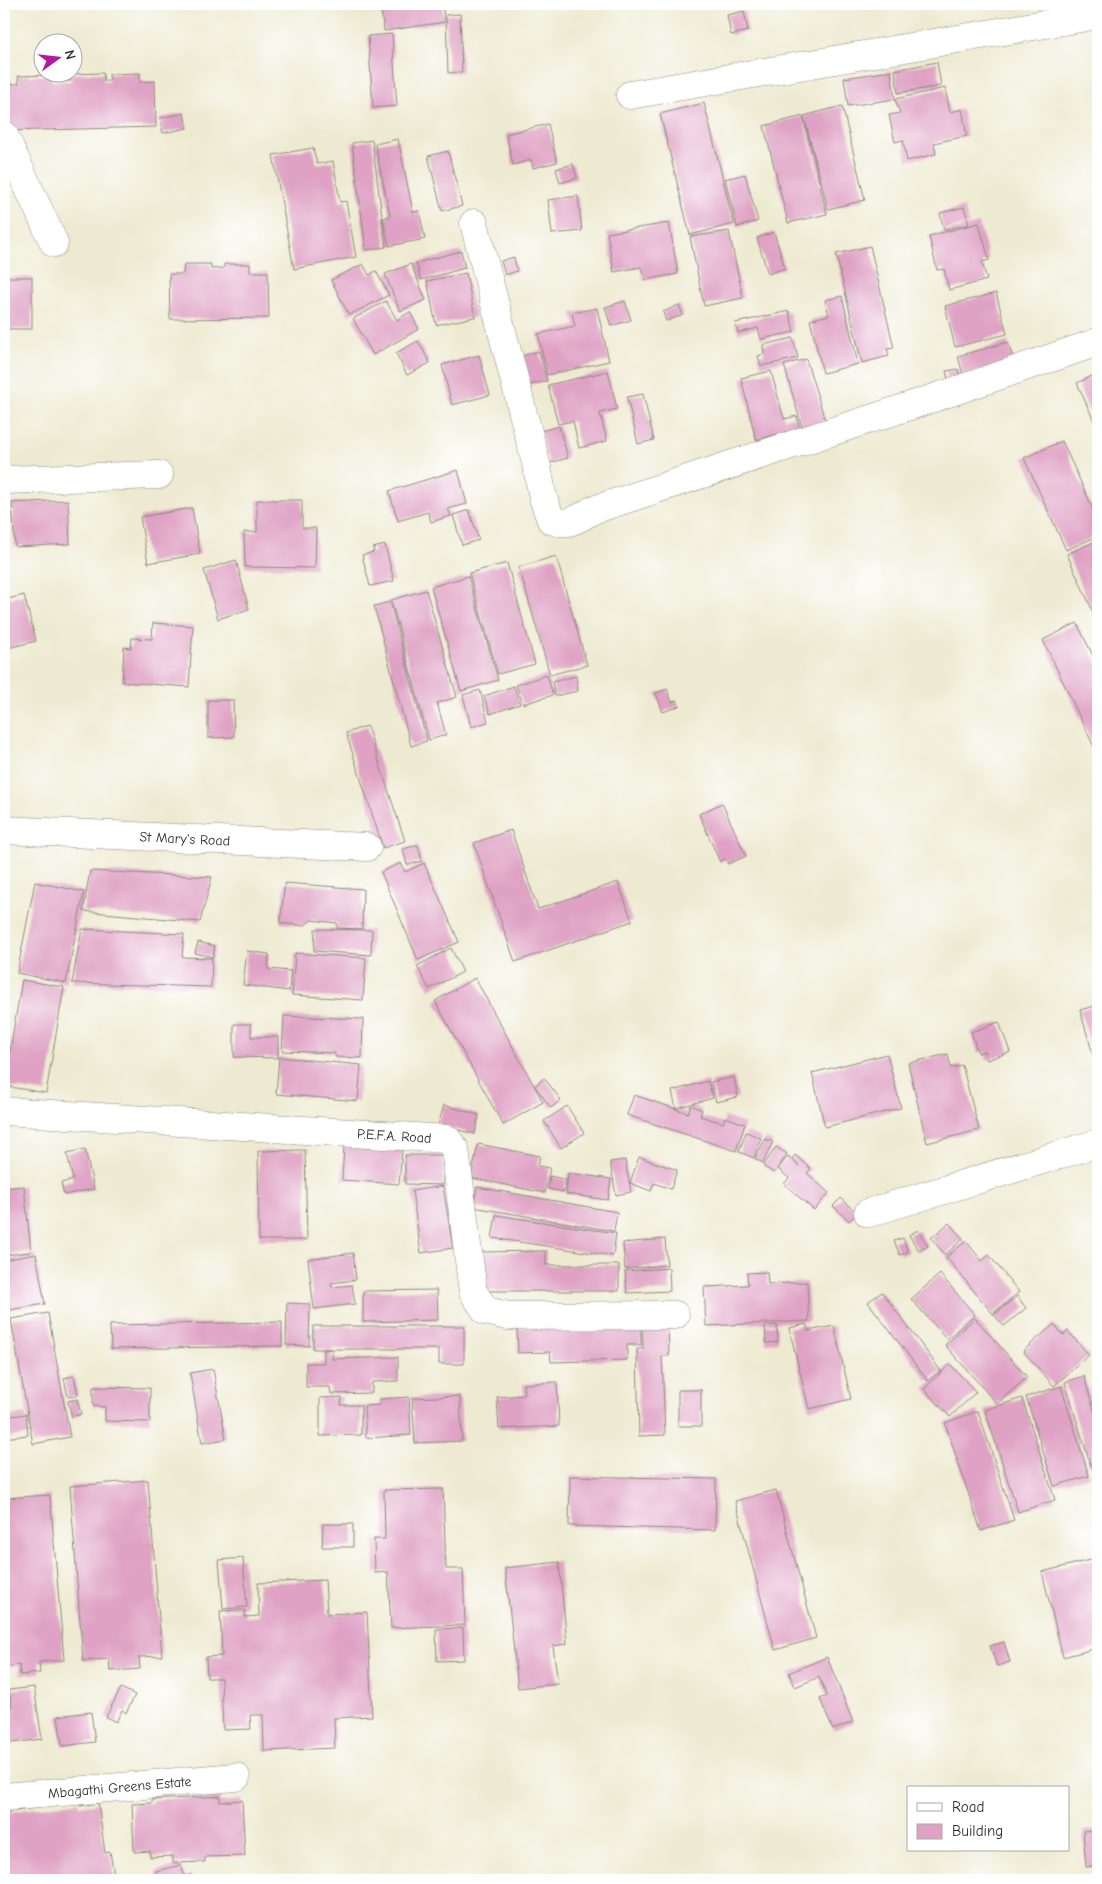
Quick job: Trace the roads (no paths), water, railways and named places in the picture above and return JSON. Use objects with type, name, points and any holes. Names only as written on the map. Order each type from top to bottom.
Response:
[{"type":"street","points":[[630,94],[1098,15]]},
{"type":"street","points":[[4,135],[54,243]]},
{"type":"street","points":[[474,223],[537,467],[542,498],[551,520],[560,524],[571,522],[593,510],[925,402],[1098,342]]},
{"type":"street","points":[[4,480],[159,475]]},
{"type":"street","name":"St Mary's Road","points":[[4,830],[367,847]]},
{"type":"street","name":"P.E.F.A. Road","points":[[4,1111],[428,1136],[447,1139],[455,1149],[473,1292],[486,1310],[508,1316],[675,1315]]},
{"type":"street","points":[[868,1213],[1098,1143]]},
{"type":"street","name":"Mbagathi Greens Estate","points":[[4,1797],[236,1777]]}]
